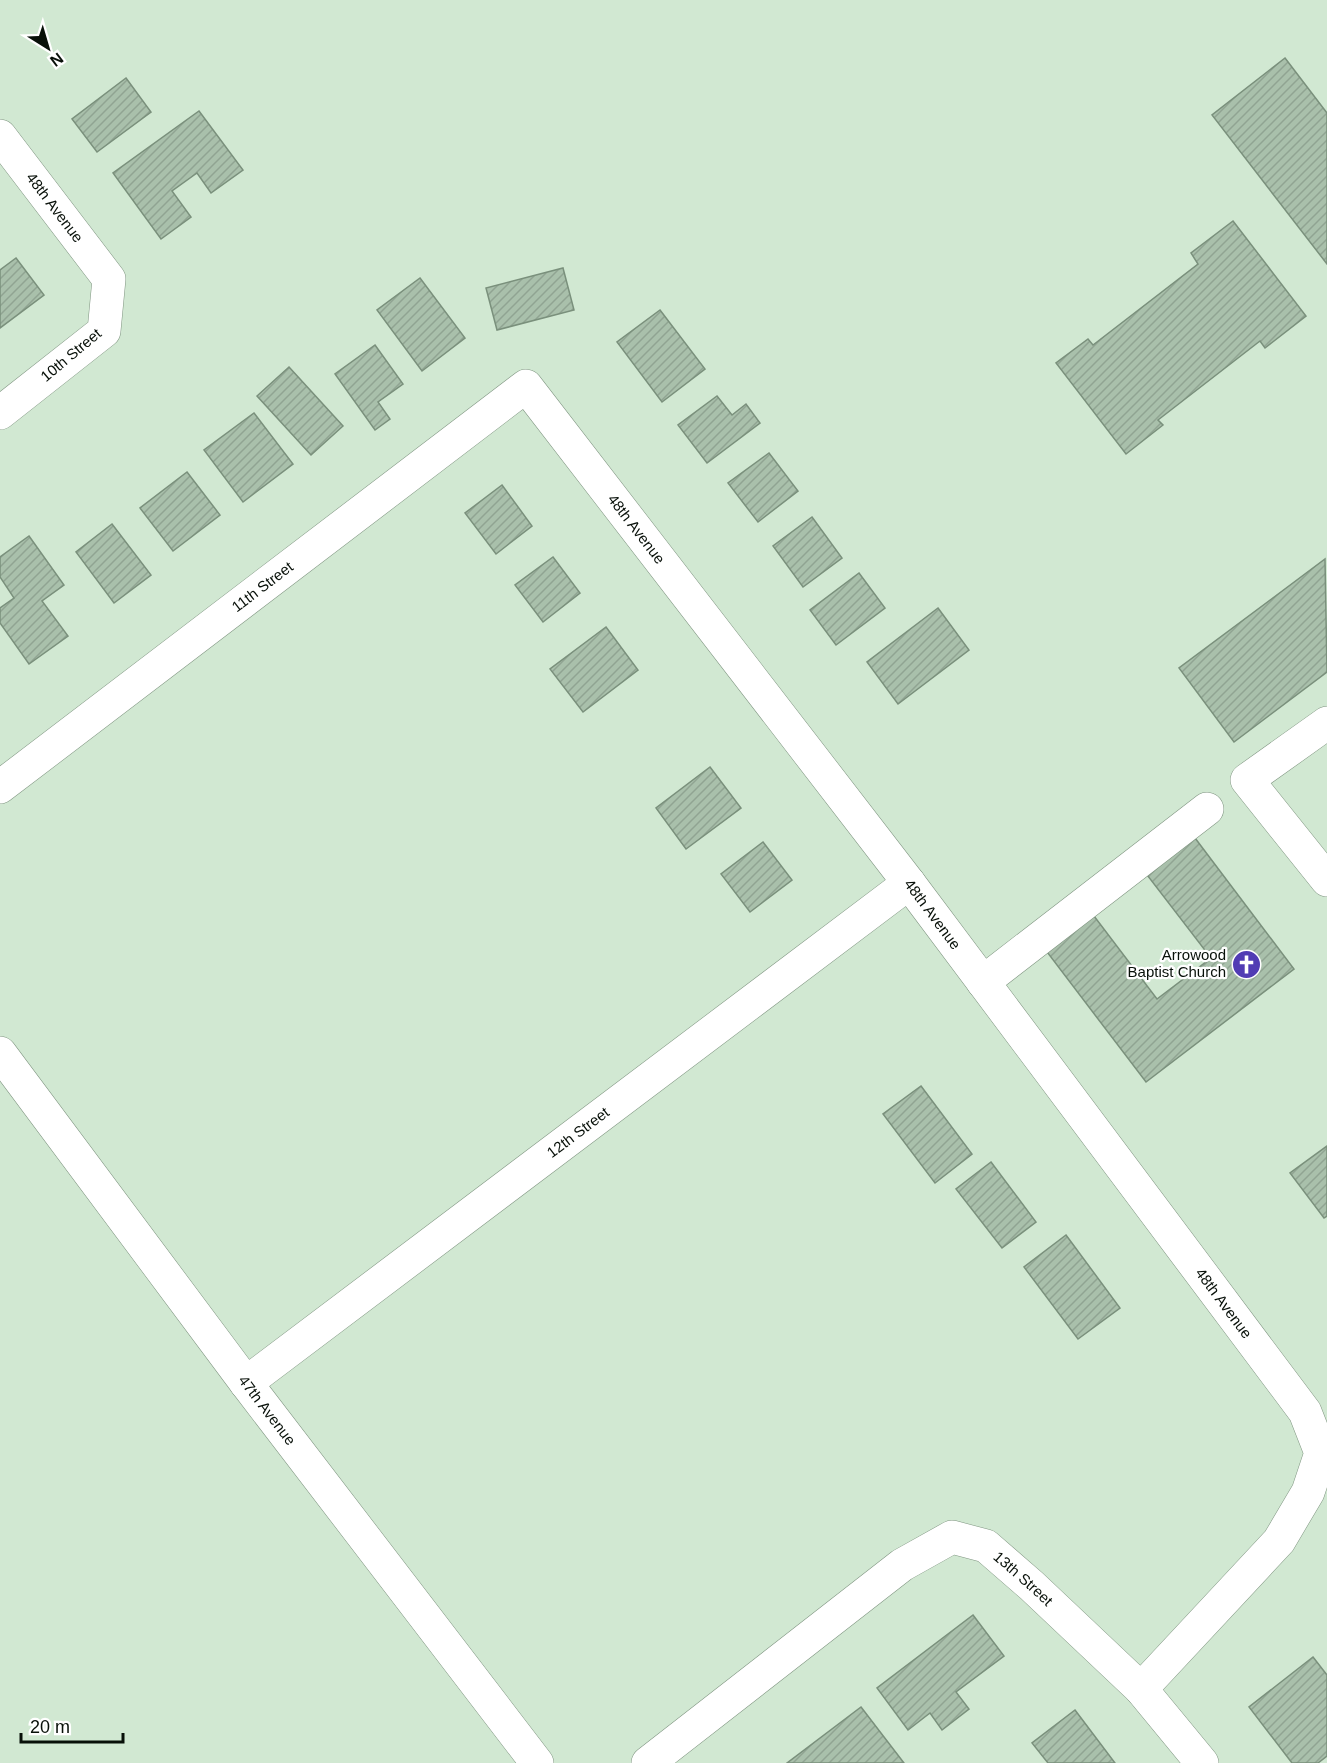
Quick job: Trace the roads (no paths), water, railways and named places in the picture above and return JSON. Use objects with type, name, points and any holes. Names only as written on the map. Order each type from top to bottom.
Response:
[{"type":"street","name":"48th Avenue","points":[[0,136],[109,279]]},
{"type":"street","name":"10th Street","points":[[0,413],[104,331],[109,279]]},
{"type":"street","name":"48th Avenue","points":[[526,386],[909,883],[1305,1412],[1321,1453],[1308,1492],[1279,1540],[1141,1689]]},
{"type":"street","name":"11th Street","points":[[0,787],[526,386]]},
{"type":"street","points":[[1327,723],[1247,780],[1327,880]]},
{"type":"street","points":[[983,982],[1207,809]]},
{"type":"street","name":"12th Street","points":[[246,1383],[909,883]]},
{"type":"street","name":"47th Avenue","points":[[0,1053],[246,1383],[537,1763]]},
{"type":"street","name":"13th Street","points":[[648,1763],[902,1565],[952,1537],[986,1546],[1141,1689]]},
{"type":"street","points":[[1141,1689],[1202,1763]]},
{"type":"place","name":"Arrowood Baptist Church","points":[[1247,964]]}]
